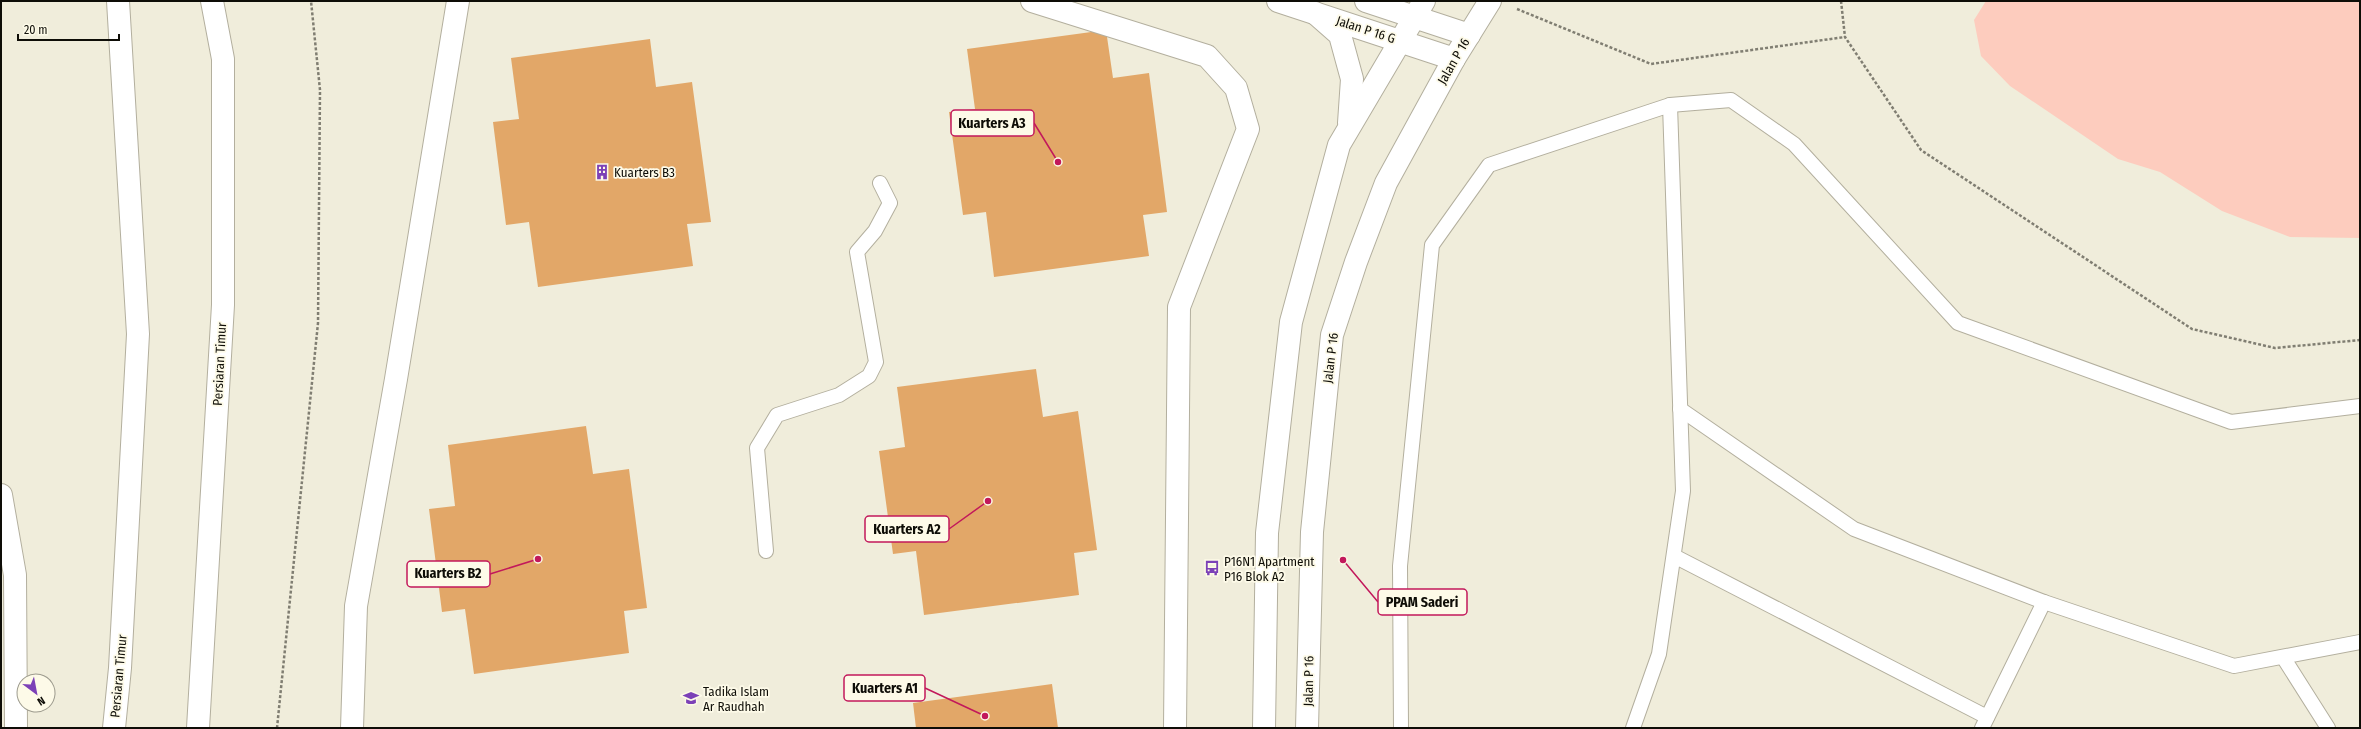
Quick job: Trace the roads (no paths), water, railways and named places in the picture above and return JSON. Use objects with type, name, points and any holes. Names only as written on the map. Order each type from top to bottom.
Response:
[{"type":"street","name":"Persiaran Timur","points":[[114,728],[120,660],[138,334],[118,1]]},
{"type":"street","name":"Persiaran Timur","points":[[198,728],[223,305],[223,59],[212,1]]},
{"type":"street","points":[[352,728],[356,606],[396,379],[458,1]]},
{"type":"street","points":[[1032,1],[1207,56],[1236,88],[1248,129],[1179,307],[1175,728]]},
{"type":"street","name":"Jalan P 16 G","points":[[1278,1],[1454,59]]},
{"type":"street","name":"Jalan P 16 G","points":[[1366,1],[1419,9],[1468,35]]},
{"type":"street","name":"Jalan P 16","points":[[1307,728],[1312,532],[1332,334],[1356,262],[1386,184],[1454,59],[1490,1]]},
{"type":"street","points":[[1264,728],[1267,533],[1291,322],[1339,146],[1348,128],[1419,9]]},
{"type":"street","points":[[1315,13],[1340,35],[1352,79],[1348,128]]},
{"type":"street","points":[[1,495],[15,575],[16,728]]},
{"type":"lane","points":[[1401,728],[1400,566],[1432,244],[1489,165],[1670,106],[1731,100],[1794,144],[1958,323],[2231,422],[2360,406]]},
{"type":"lane","points":[[1633,728],[1659,654],[1683,491],[1670,106]]},
{"type":"lane","points":[[766,551],[757,448],[778,415],[839,395],[869,376],[876,362],[857,252],[875,231],[890,203],[880,183]]},
{"type":"lane","points":[[1680,408],[1854,529],[2044,602],[2234,666],[2360,642]]},
{"type":"lane","points":[[1674,556],[1985,723],[2044,602]]},
{"type":"lane","points":[[2283,657],[2328,728]]},
{"type":"place","name":"Kuarters A3","points":[[1058,162]]},
{"type":"place","name":"Kuarters B3","points":[[602,172]]},
{"type":"place","name":"Kuarters A2","points":[[988,501]]},
{"type":"place","name":"Kuarters B2","points":[[538,559]]},
{"type":"place","name":"PPAM Saderi","points":[[1343,560]]},
{"type":"place","name":"P16N1 Apartment P16 Blok A2","points":[[1212,568]]},
{"type":"place","name":"Tadika Islam Ar Raudhah","points":[[691,698]]},
{"type":"place","name":"Kuarters A1","points":[[985,716]]}]
